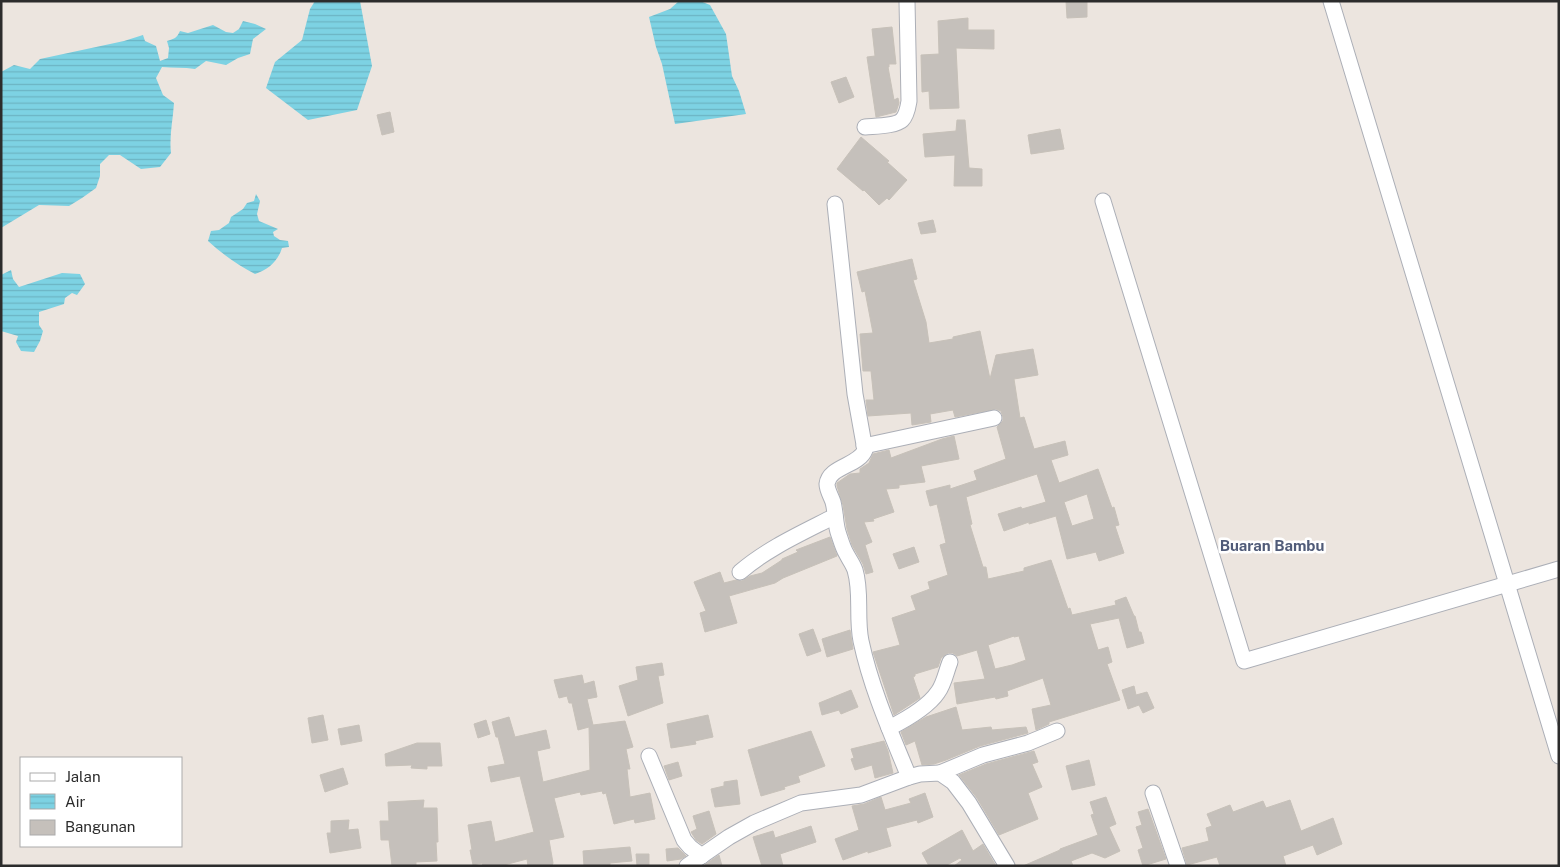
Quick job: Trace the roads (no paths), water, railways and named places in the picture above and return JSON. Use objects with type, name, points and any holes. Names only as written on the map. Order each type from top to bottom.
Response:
[{"type":"street","points":[[865,127],[896,123],[902,120],[906,114],[909,101],[907,1]]},
{"type":"street","points":[[1331,1],[1559,756]]},
{"type":"street","points":[[1103,201],[1244,661],[1559,569]]},
{"type":"street","points":[[835,204],[855,394],[865,450],[863,455],[844,466],[829,478],[827,486],[833,503],[838,533],[854,568],[859,589],[861,641],[881,708],[909,777]]},
{"type":"street","points":[[864,446],[994,418]]},
{"type":"street","points":[[740,572],[772,548],[835,516]]},
{"type":"street","points":[[889,728],[903,722],[932,700],[938,692],[950,662]]},
{"type":"street","points":[[687,866],[728,837],[754,823],[801,803],[861,794],[920,774],[940,773],[983,755],[1028,743],[1057,731]]},
{"type":"street","points":[[650,756],[684,840],[702,856]]},
{"type":"street","points":[[940,773],[953,782],[969,803],[1007,866]]},
{"type":"street","points":[[1153,793],[1178,866]]},
{"type":"water","points":[[315,1],[360,1],[372,66],[357,110],[308,120],[266,88],[275,62],[302,40],[310,9]]},
{"type":"water","points":[[679,1],[700,1],[710,5],[726,34],[732,76],[746,114],[675,124],[662,64],[649,17],[670,9]]},
{"type":"water","points":[[243,21],[266,29],[253,39],[250,54],[226,65],[206,61],[195,69],[162,67],[156,78],[163,95],[174,103],[171,153],[160,167],[141,169],[120,155],[109,155],[100,164],[100,176],[96,188],[82,198],[69,206],[39,205],[1,228],[1,72],[14,65],[30,69],[40,59],[124,41],[143,35],[145,41],[156,46],[160,61],[168,58],[169,48],[167,41],[175,38],[180,31],[188,33],[213,25],[226,32],[233,33],[239,29]]},
{"type":"water","points":[[256,194],[260,201],[257,214],[259,221],[278,229],[273,232],[274,236],[280,240],[288,241],[289,247],[282,248],[272,264],[255,274],[230,259],[208,241],[211,231],[219,230],[229,223],[231,217],[243,209],[247,203],[254,201]]},
{"type":"water","points":[[11,270],[13,279],[19,287],[62,273],[80,274],[85,284],[77,295],[72,293],[65,298],[64,304],[39,312],[39,325],[43,331],[34,352],[21,351],[16,342],[18,336],[1,331],[1,275]]},
{"type":"district","name":"Buaran Bambu","points":[[1272,545]]}]
